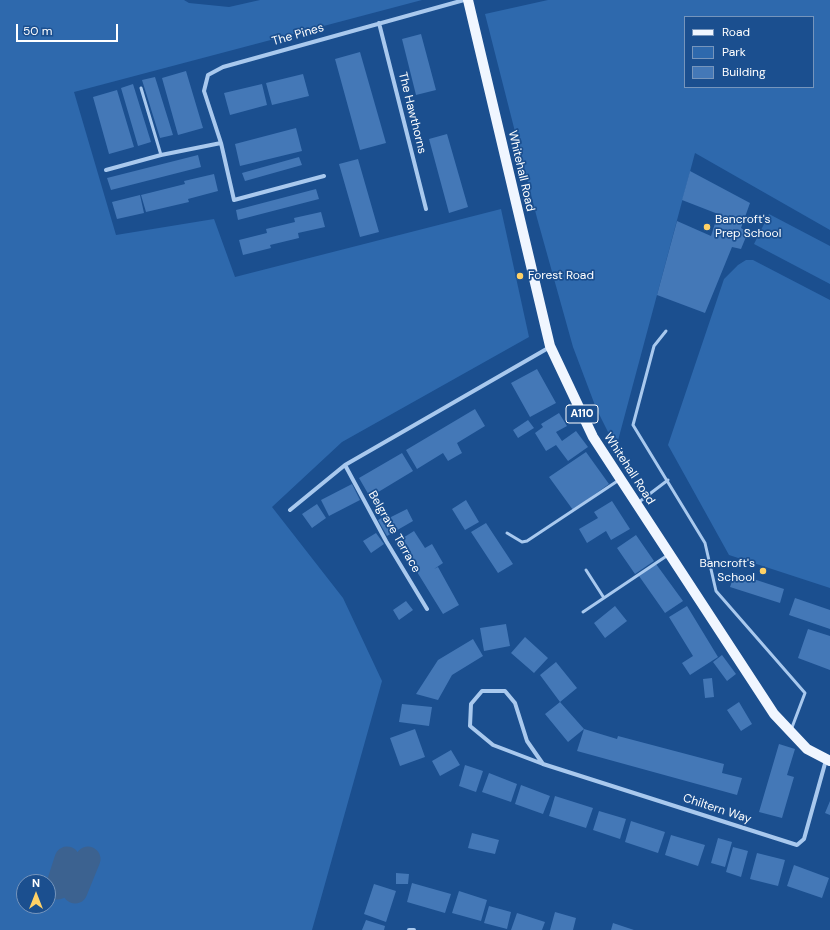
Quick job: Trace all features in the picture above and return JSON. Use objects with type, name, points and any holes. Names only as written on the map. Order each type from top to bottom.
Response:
[{"type":"main road","name":"Whitehall Road","points":[[468,0],[550,346],[592,437],[774,714],[807,749],[828,760]]},
{"type":"street","name":"The Pines","points":[[324,176],[234,200],[222,143],[204,91],[208,75],[223,67],[464,0]]},
{"type":"street","name":"The Hawthorns","points":[[379,23],[426,209]]},
{"type":"street","points":[[106,170],[161,155],[222,143]]},
{"type":"street","points":[[290,510],[345,465],[550,346]]},
{"type":"street","name":"Belgrave Terrace","points":[[345,465],[386,541],[427,609]]},
{"type":"street","name":"Chiltern Way","points":[[543,764],[527,741],[515,703],[505,691],[482,691],[471,704],[470,726],[493,745],[543,764],[797,845],[804,839],[828,760]]},
{"type":"street","points":[[409,930],[414,930]]},
{"type":"lane","points":[[141,88],[161,155]]},
{"type":"lane","points":[[666,332],[654,346],[633,424],[705,543],[716,591],[805,693],[790,732]]},
{"type":"lane","points":[[507,533],[522,542],[527,541],[620,479]]},
{"type":"lane","points":[[636,504],[668,480]]},
{"type":"lane","points":[[583,612],[669,554]]},
{"type":"lane","points":[[586,570],[604,598]]},
{"type":"green space","points":[[0,0],[184,0],[189,3],[229,7],[260,0],[422,0],[74,92],[116,235],[214,219],[235,277],[501,209],[529,337],[342,442],[272,507],[343,598],[382,681],[312,930],[0,930]]},
{"type":"green space","points":[[548,0],[830,0],[830,230],[695,153],[616,448],[596,408],[573,347],[537,218],[485,14]]},
{"type":"green space","points":[[769,214],[830,246],[830,284],[754,244]]},
{"type":"green space","points":[[746,260],[753,260],[830,300],[830,588],[729,555],[668,445],[724,279],[738,265]]},
{"type":"building","points":[[421,34],[436,90],[416,95],[402,39]]},
{"type":"building","points":[[360,52],[386,143],[360,150],[335,59]]},
{"type":"building","points":[[186,71],[203,128],[178,135],[162,78]]},
{"type":"building","points":[[303,74],[309,96],[272,105],[266,83]]},
{"type":"building","points":[[155,77],[173,135],[160,138],[142,80]]},
{"type":"building","points":[[133,84],[151,142],[138,146],[121,88]]},
{"type":"building","points":[[262,84],[267,105],[230,115],[224,93]]},
{"type":"building","points":[[117,90],[134,147],[109,154],[93,97]]},
{"type":"building","points":[[296,128],[302,151],[240,166],[235,144]]},
{"type":"building","points":[[447,134],[468,207],[449,213],[429,139]]},
{"type":"building","points":[[198,155],[201,167],[111,190],[107,178]]},
{"type":"building","points":[[299,157],[302,165],[245,181],[242,173]]},
{"type":"building","points":[[358,159],[379,232],[360,237],[339,164]]},
{"type":"building","points":[[690,171],[750,203],[741,228],[748,232],[741,249],[732,247],[705,313],[657,295],[677,221],[711,236],[718,214],[682,200]]},
{"type":"building","points":[[214,174],[218,191],[188,199],[189,202],[146,212],[141,195],[185,184],[184,181]]},
{"type":"building","points":[[316,189],[319,199],[238,220],[236,210]]},
{"type":"building","points":[[140,195],[144,213],[117,219],[112,202]]},
{"type":"building","points":[[321,212],[325,227],[298,233],[299,238],[270,245],[271,248],[243,255],[239,240],[267,233],[266,229],[295,222],[294,218]]},
{"type":"building","points":[[537,369],[556,403],[530,417],[511,383]]},
{"type":"building","points":[[475,409],[485,426],[457,443],[462,453],[448,461],[443,453],[417,469],[406,450]]},
{"type":"building","points":[[559,413],[567,426],[556,432],[562,441],[576,431],[588,447],[568,461],[556,445],[546,451],[535,433],[543,427],[541,424]]},
{"type":"building","points":[[528,420],[534,428],[518,438],[513,430]]},
{"type":"building","points":[[586,452],[609,484],[573,510],[549,477]]},
{"type":"building","points":[[402,453],[413,471],[370,497],[359,478]]},
{"type":"building","points":[[352,484],[360,500],[329,516],[321,500]]},
{"type":"building","points":[[466,500],[479,522],[465,530],[452,509]]},
{"type":"building","points":[[612,501],[630,529],[611,540],[606,531],[587,543],[579,529],[598,518],[594,512]]},
{"type":"building","points":[[317,504],[326,518],[312,528],[302,514]]},
{"type":"building","points":[[407,509],[413,521],[387,536],[378,520],[387,515],[389,518]]},
{"type":"building","points":[[486,523],[513,564],[498,573],[471,532]]},
{"type":"building","points":[[414,531],[425,548],[432,544],[443,563],[434,569],[438,567],[459,605],[443,614],[398,541]]},
{"type":"building","points":[[376,533],[384,544],[371,553],[363,541]]},
{"type":"building","points":[[636,535],[654,561],[635,574],[617,548]]},
{"type":"building","points":[[656,564],[683,601],[665,613],[639,576]]},
{"type":"building","points":[[735,573],[784,589],[780,603],[730,587]]},
{"type":"building","points":[[795,598],[830,610],[830,629],[789,615]]},
{"type":"building","points":[[406,601],[413,610],[399,620],[393,610]]},
{"type":"building","points":[[615,606],[627,621],[605,638],[594,623]]},
{"type":"building","points":[[687,606],[718,657],[690,675],[682,663],[693,656],[669,617]]},
{"type":"building","points":[[506,624],[510,646],[484,651],[480,628]]},
{"type":"building","points":[[808,629],[830,636],[830,670],[798,658]]},
{"type":"building","points":[[525,637],[548,658],[534,673],[511,653]]},
{"type":"building","points":[[473,639],[483,656],[452,675],[438,700],[416,694],[438,660]]},
{"type":"building","points":[[722,655],[736,674],[727,681],[713,662]]},
{"type":"building","points":[[556,662],[577,688],[560,702],[540,675]]},
{"type":"building","points":[[712,678],[714,697],[705,698],[703,679]]},
{"type":"building","points":[[560,702],[584,729],[568,742],[545,714]]},
{"type":"building","points":[[739,702],[752,724],[741,731],[727,710]]},
{"type":"building","points":[[402,704],[432,707],[429,726],[399,722]]},
{"type":"building","points":[[415,729],[425,757],[400,766],[390,738]]},
{"type":"building","points":[[584,729],[617,739],[618,736],[724,764],[722,773],[742,778],[737,795],[577,751]]},
{"type":"building","points":[[779,744],[795,749],[787,775],[794,777],[782,818],[759,812]]},
{"type":"building","points":[[451,750],[460,765],[440,776],[432,761]]},
{"type":"building","points":[[465,765],[483,771],[476,792],[459,786]]},
{"type":"building","points":[[489,773],[517,784],[511,802],[482,792]]},
{"type":"building","points":[[521,785],[550,796],[543,814],[515,804]]},
{"type":"building","points":[[555,796],[593,808],[586,828],[549,816]]},
{"type":"building","points":[[830,801],[830,815],[825,813]]},
{"type":"building","points":[[599,811],[626,819],[620,839],[593,830]]},
{"type":"building","points":[[631,821],[665,832],[658,853],[625,842]]},
{"type":"building","points":[[472,833],[499,840],[495,854],[468,848]]},
{"type":"building","points":[[671,835],[705,845],[698,866],[665,855]]},
{"type":"building","points":[[718,838],[732,842],[725,867],[711,863]]},
{"type":"building","points":[[733,847],[748,851],[741,877],[726,872]]},
{"type":"building","points":[[757,853],[785,860],[778,886],[750,879]]},
{"type":"building","points":[[794,865],[829,878],[822,898],[787,886]]},
{"type":"building","points":[[396,873],[409,874],[408,884],[396,884]]},
{"type":"building","points":[[412,883],[451,894],[445,913],[407,902]]},
{"type":"building","points":[[374,884],[396,891],[386,922],[364,914]]},
{"type":"building","points":[[459,891],[487,900],[481,921],[452,913]]},
{"type":"building","points":[[489,906],[511,912],[507,929],[484,923]]},
{"type":"building","points":[[555,912],[576,918],[573,930],[550,930]]},
{"type":"building","points":[[517,913],[545,922],[542,930],[511,930]]},
{"type":"building","points":[[366,920],[385,926],[384,930],[362,930]]},
{"type":"building","points":[[613,923],[634,930],[611,930]]},
{"type":"waterway","points":[[58,887],[67,859]]},
{"type":"waterway","points":[[75,891],[88,859]]},
{"type":"place","name":"Bancroft's Prep School","points":[[707,227]]},
{"type":"place","name":"Forest Road","points":[[520,276]]},
{"type":"place","name":"Bancroft's School","points":[[763,571]]}]
